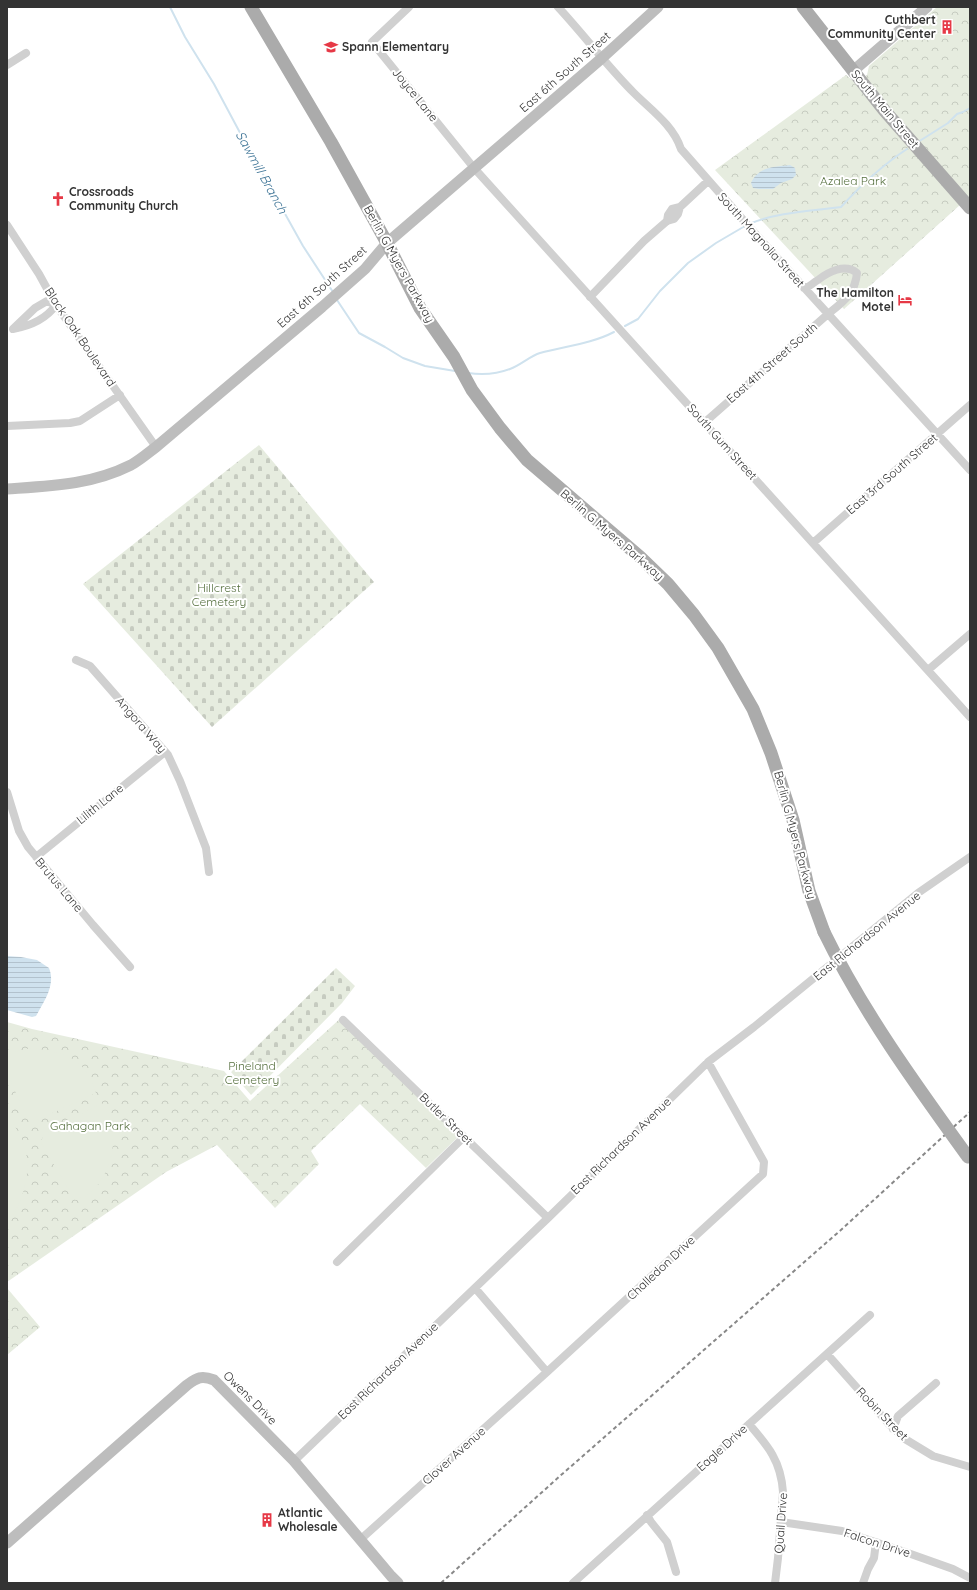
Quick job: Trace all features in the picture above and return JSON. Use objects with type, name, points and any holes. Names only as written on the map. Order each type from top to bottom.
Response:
[{"type":"main road","name":"South Main Street","points":[[803,7],[884,110],[970,208]]},
{"type":"main road","name":"Berlin G Myers Parkway","points":[[253,9],[331,142],[387,243],[420,308],[454,357],[472,390],[500,428],[527,460],[646,562],[668,584],[694,615],[718,648],[753,709],[771,753],[793,820],[809,891],[824,932],[842,968],[864,1006],[969,1159]]},
{"type":"street","name":"Joyce Lane","points":[[409,7],[372,42],[474,168]]},
{"type":"street","name":"South Magnolia Street","points":[[558,7],[634,93],[664,121],[678,139],[681,149],[708,181],[970,470]]},
{"type":"street","name":"East 6th South Street","points":[[7,489],[74,484],[104,477],[133,464],[156,447],[346,286],[365,269],[387,243],[602,58],[658,7]]},
{"type":"street","points":[[853,71],[927,7]]},
{"type":"street","points":[[7,65],[26,53]]},
{"type":"street","name":"South Gum Street","points":[[474,168],[970,717]]},
{"type":"street","points":[[590,297],[644,241],[667,221],[674,219],[678,214],[680,207],[708,181]]},
{"type":"street","name":"Black Oak Boulevard","points":[[7,225],[39,274],[56,305],[156,447]]},
{"type":"street","name":"East 4th Street South","points":[[704,423],[848,298],[853,287],[856,273],[847,268],[841,269],[828,273],[816,280],[809,287],[804,288]]},
{"type":"street","points":[[47,301],[56,305],[51,313],[33,324],[10,332],[35,308],[47,301]]},
{"type":"street","points":[[7,426],[70,423],[80,421],[120,395]]},
{"type":"street","name":"East 3rd South Street","points":[[813,544],[970,405]]},
{"type":"street","points":[[928,670],[970,634]]},
{"type":"street","name":"Angora Way","points":[[76,660],[90,666],[165,752],[180,781],[206,848],[209,872]]},
{"type":"street","name":"Lilith Lane","points":[[36,857],[165,752]]},
{"type":"street","name":"Brutus Lane","points":[[7,792],[19,831],[28,847],[130,967]]},
{"type":"street","name":"East Richardson Avenue","points":[[294,1461],[548,1218],[708,1062],[754,1027],[918,893],[970,857]]},
{"type":"street","name":"Butler Street","points":[[343,1020],[548,1218]]},
{"type":"street","name":"Challedon Drive","points":[[547,1372],[763,1174],[764,1162],[708,1062]]},
{"type":"street","points":[[337,1262],[464,1137]]},
{"type":"street","points":[[475,1288],[547,1372]]},
{"type":"street","name":"Eagle Drive","points":[[573,1582],[870,1315]]},
{"type":"street","name":"Robin Street","points":[[827,1354],[904,1439],[933,1456],[970,1467]]},
{"type":"street","name":"Clover Avenue","points":[[361,1539],[547,1372]]},
{"type":"street","name":"Owens Drive","points":[[7,1543],[187,1385],[197,1378],[205,1376],[214,1380],[294,1461],[361,1539],[393,1581]]},
{"type":"street","points":[[894,1429],[898,1416],[936,1383]]},
{"type":"street","name":"Quail Drive","points":[[748,1424],[769,1448],[780,1472],[784,1492],[778,1558],[774,1583]]},
{"type":"street","points":[[648,1515],[651,1522],[667,1542],[676,1572]]},
{"type":"street","name":"Falcon Drive","points":[[781,1522],[842,1531],[908,1552],[953,1569],[970,1578]]},
{"type":"street","points":[[863,1583],[874,1558],[876,1542]]},
{"type":"green space","name":"Azalea Park","points":[[937,7],[970,7],[970,196],[844,309],[715,170],[846,75],[857,84],[867,75],[869,66]]},
{"type":"green space","points":[[964,45],[970,53],[970,71],[955,53]]},
{"type":"green space","name":"Hillcrest Cemetery","points":[[259,445],[374,582],[212,727],[83,584]]},
{"type":"green space","name":"Pineland Cemetery","points":[[336,968],[355,986],[342,1003],[251,1095],[231,1072]]},
{"type":"green space","name":"Gahagan Park","points":[[343,1016],[459,1136],[426,1168],[360,1104],[311,1151],[319,1164],[275,1208],[217,1145],[166,1172],[7,1282],[7,1022],[32,1029],[224,1071],[250,1101]]},
{"type":"green space","points":[[31,1048],[61,1054],[80,1064],[90,1079],[96,1093],[35,1121],[27,1119],[7,1072],[7,1055]]},
{"type":"green space","points":[[102,1103],[110,1120],[113,1133],[110,1162],[102,1179],[96,1187],[88,1195],[75,1200],[41,1143],[43,1135]]},
{"type":"green space","points":[[8,1114],[24,1144],[27,1158],[27,1169],[21,1198],[7,1225],[7,1115]]},
{"type":"green space","points":[[7,1288],[40,1327],[7,1355]]},
{"type":"water","points":[[790,165],[795,168],[796,175],[792,179],[781,183],[773,189],[753,188],[751,183],[758,173],[768,168]]},
{"type":"water","points":[[7,956],[37,960],[49,968],[51,974],[50,987],[36,1016],[32,1017],[7,1010]]},
{"type":"waterway","name":"Sawmill Branch","points":[[170,7],[185,37],[214,84],[303,246],[333,292]]},
{"type":"waterway","points":[[918,142],[948,123],[957,114],[970,108]]},
{"type":"waterway","points":[[749,224],[783,214],[841,207],[872,176],[907,149]]},
{"type":"waterway","points":[[625,326],[638,319],[660,291],[688,263],[716,243],[745,226]]},
{"type":"waterway","points":[[337,300],[359,333],[403,358],[425,366],[455,371]]},
{"type":"waterway","points":[[468,373],[489,374],[505,371],[540,353],[587,342],[614,332]]},
{"type":"railway","points":[[441,1583],[560,1476],[842,1229],[970,1112]]},
{"type":"place","name":"Cuthbert Community Center","points":[[947,27]]},
{"type":"place","name":"Spann Elementary","points":[[331,47]]},
{"type":"place","name":"Crossroads Community Church","points":[[58,199]]},
{"type":"place","name":"The Hamilton Motel","points":[[905,300]]},
{"type":"place","name":"Atlantic Wholesale","points":[[267,1520]]}]
